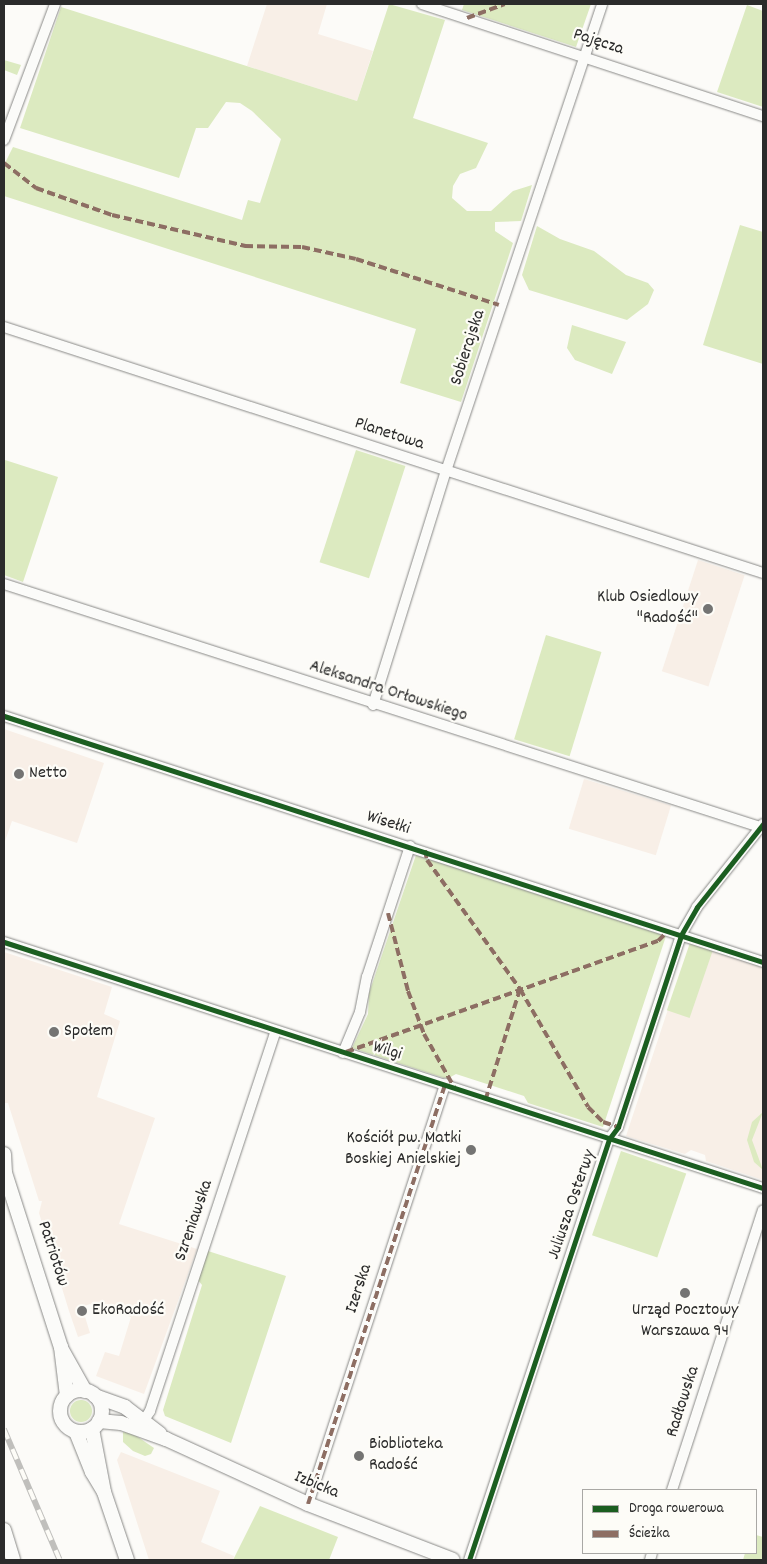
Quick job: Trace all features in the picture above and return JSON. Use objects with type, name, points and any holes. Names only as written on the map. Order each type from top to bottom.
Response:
[{"type":"main road","name":"Patriotów","points":[[4,1154],[5,1172],[61,1347],[67,1396]]},
{"type":"main road","name":"Patriotów","points":[[61,1347],[90,1393]]},
{"type":"main road","name":"Izbicka","points":[[90,1393],[125,1407],[166,1439]]},
{"type":"main road","points":[[104,1492],[92,1472],[76,1432],[66,1426],[60,1417],[60,1407],[67,1396],[90,1393],[101,1406],[95,1425],[104,1492],[127,1560]]},
{"type":"main road","name":"Izbicka","points":[[95,1425],[121,1423],[166,1439],[308,1504],[453,1560]]},
{"type":"main road","points":[[76,1432],[95,1425]]},
{"type":"main road","points":[[4,1530],[13,1560]]},
{"type":"street","points":[[4,140],[55,4]]},
{"type":"street","name":"Pajęcza","points":[[422,4],[584,55],[763,116]]},
{"type":"street","name":"Sobierajska","points":[[373,704],[446,470],[602,4]]},
{"type":"street","name":"Planetowa","points":[[4,327],[763,573]]},
{"type":"street","name":"Aleksandra Orłowskiego","points":[[4,584],[373,704],[762,826]]},
{"type":"street","name":"Wisełki","points":[[4,716],[410,846],[763,962]]},
{"type":"street","name":"Juliusza Osterwy","points":[[469,1560],[609,1139],[618,1127],[681,935],[697,906],[762,826]]},
{"type":"street","points":[[343,1053],[360,1012],[367,977],[410,846]]},
{"type":"street","name":"Wilgi","points":[[4,942],[763,1188]]},
{"type":"street","name":"Szreniawska","points":[[144,1420],[150,1411],[276,1031]]},
{"type":"street","name":"Izerska","points":[[308,1504],[445,1084]]},
{"type":"street","name":"Radłowska","points":[[672,1489],[763,1210]]},
{"type":"shaded area","points":[[267,4],[327,4],[318,34],[373,51],[357,101],[247,66]]},
{"type":"shaded area","points":[[698,560],[745,575],[708,686],[662,671]]},
{"type":"shaded area","points":[[4,729],[104,763],[77,843],[12,821],[4,844]]},
{"type":"shaded area","points":[[584,779],[671,806],[656,855],[569,829]]},
{"type":"shaded area","points":[[690,943],[763,967],[763,1180],[706,1161],[705,1155],[691,1150],[685,1154],[626,1136]]},
{"type":"shaded area","points":[[4,952],[112,987],[104,1014],[120,1021],[97,1097],[155,1118],[119,1224],[197,1249],[144,1394],[96,1376],[105,1352],[119,1356],[131,1317],[90,1304],[82,1307],[90,1333],[78,1337],[69,1311],[39,1213],[42,1201],[39,1201],[8,1103],[4,1103]]},
{"type":"shaded area","points":[[121,1452],[220,1491],[201,1542],[234,1556],[233,1560],[149,1560],[117,1460]]},
{"type":"green space","points":[[389,4],[445,20],[413,118],[488,143],[476,168],[460,174],[453,186],[452,198],[467,211],[491,211],[513,191],[532,185],[521,221],[495,222],[495,231],[513,243],[461,402],[400,383],[416,329],[4,196],[4,165],[13,147],[242,220],[248,200],[260,203],[281,139],[252,111],[240,103],[226,102],[208,128],[196,128],[179,178],[20,128],[61,7],[357,101]]},
{"type":"green space","points":[[464,4],[591,4],[576,47],[462,10]]},
{"type":"green space","points":[[747,5],[763,11],[763,107],[717,92]]},
{"type":"green space","points":[[4,60],[21,65],[17,75],[4,70]]},
{"type":"green space","points":[[740,225],[763,232],[763,364],[703,345]]},
{"type":"green space","points":[[537,226],[560,239],[594,251],[626,275],[648,283],[654,290],[648,304],[627,320],[529,290],[522,275]]},
{"type":"green space","points":[[572,325],[626,342],[612,374],[575,360],[567,348]]},
{"type":"green space","points":[[356,450],[405,466],[369,578],[320,562]]},
{"type":"green space","points":[[5,460],[58,477],[23,582],[4,575]]},
{"type":"green space","points":[[546,635],[601,652],[570,756],[514,739]]},
{"type":"green space","points":[[416,855],[666,936],[603,1127],[528,1103],[524,1096],[456,1074],[447,1079],[352,1048],[368,1014],[369,993]]},
{"type":"green space","points":[[690,943],[713,951],[690,1018],[667,1010]]},
{"type":"green space","points":[[763,1112],[752,1140],[763,1170],[754,1162],[747,1140],[752,1122]]},
{"type":"green space","points":[[621,1151],[686,1173],[657,1258],[592,1235]]},
{"type":"green space","points":[[208,1251],[286,1276],[231,1443],[165,1416],[163,1410],[202,1285],[198,1280]]},
{"type":"green space","points":[[81,1400],[89,1403],[92,1411],[89,1419],[81,1422],[73,1419],[70,1411],[73,1403]]},
{"type":"green space","points":[[123,1432],[132,1433],[154,1448],[151,1454],[145,1456],[133,1451],[123,1442]]},
{"type":"green space","points":[[260,1506],[338,1537],[329,1560],[233,1560]]},
{"type":"green space","points":[[757,1535],[763,1537],[763,1560],[743,1560],[745,1554],[757,1554]]},
{"type":"railway","points":[[4,1429],[60,1560]]},
{"type":"marked path","points":[[467,18],[505,4]]},
{"type":"marked path","points":[[4,163],[36,188],[112,215],[245,246],[302,247],[356,259],[499,305]]},
{"type":"marked path","points":[[425,850],[427,860],[520,989],[486,1098]]},
{"type":"marked path","points":[[388,913],[408,991],[424,1034],[454,1087]]},
{"type":"marked path","points":[[346,1052],[658,941],[668,931]]},
{"type":"marked path","points":[[520,989],[588,1107],[603,1122],[618,1127]]},
{"type":"marked path","points":[[308,1504],[445,1084]]},
{"type":"cycle path","points":[[4,716],[763,962]]},
{"type":"cycle path","points":[[469,1560],[609,1139],[618,1127],[681,935],[697,907],[763,824]]},
{"type":"cycle path","points":[[4,942],[763,1188]]},
{"type":"place","name":"Klub Osiedlowy \"Radość\"","points":[[708,609]]},
{"type":"place","name":"Netto","points":[[19,774]]},
{"type":"place","name":"Społem","points":[[54,1032]]},
{"type":"place","name":"Kościół pw. Matki Boskiej Anielskiej","points":[[471,1150]]},
{"type":"place","name":"Urząd Pocztowy Warszawa 94","points":[[685,1293]]},
{"type":"place","name":"EkoRadość","points":[[82,1311]]},
{"type":"place","name":"Bioblioteka Radość","points":[[359,1456]]}]
